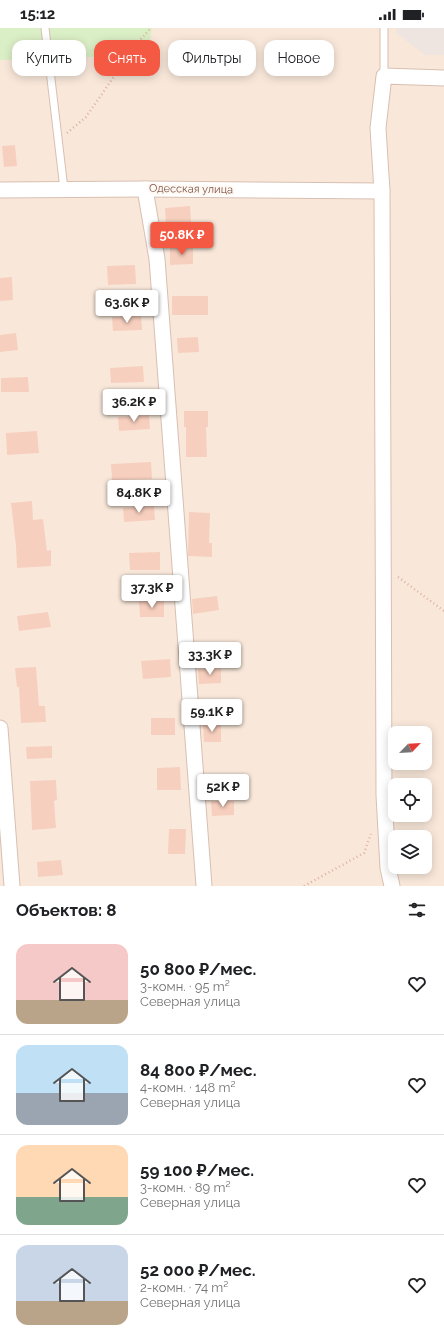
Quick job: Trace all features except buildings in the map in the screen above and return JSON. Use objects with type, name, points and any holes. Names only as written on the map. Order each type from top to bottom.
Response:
[{"type":"street","points":[[392,886],[388,868],[384,795],[382,566],[382,191],[378,128],[384,76],[444,78]]},
{"type":"street","points":[[145,188],[157,258],[204,886]]},
{"type":"street","name":"Одесская улица","points":[[0,190],[145,188],[382,191]]},
{"type":"street","points":[[0,728],[12,886]]},
{"type":"lane","points":[[45,28],[64,189]]},
{"type":"lane","points":[[384,28],[384,76]]},
{"type":"path","points":[[58,141],[86,117],[138,42],[151,28]]},
{"type":"path","points":[[382,566],[444,611]]},
{"type":"path","points":[[304,886],[364,853],[372,831]]},
{"type":"shaded area","points":[[0,28],[444,28],[444,886],[0,886]]},
{"type":"shaded area","points":[[396,28],[444,28],[444,55],[425,55],[396,33]]},
{"type":"green space","points":[[0,28],[152,28],[150,40],[94,40],[94,57],[86,57],[86,40],[12,40],[12,60],[0,60]]}]
